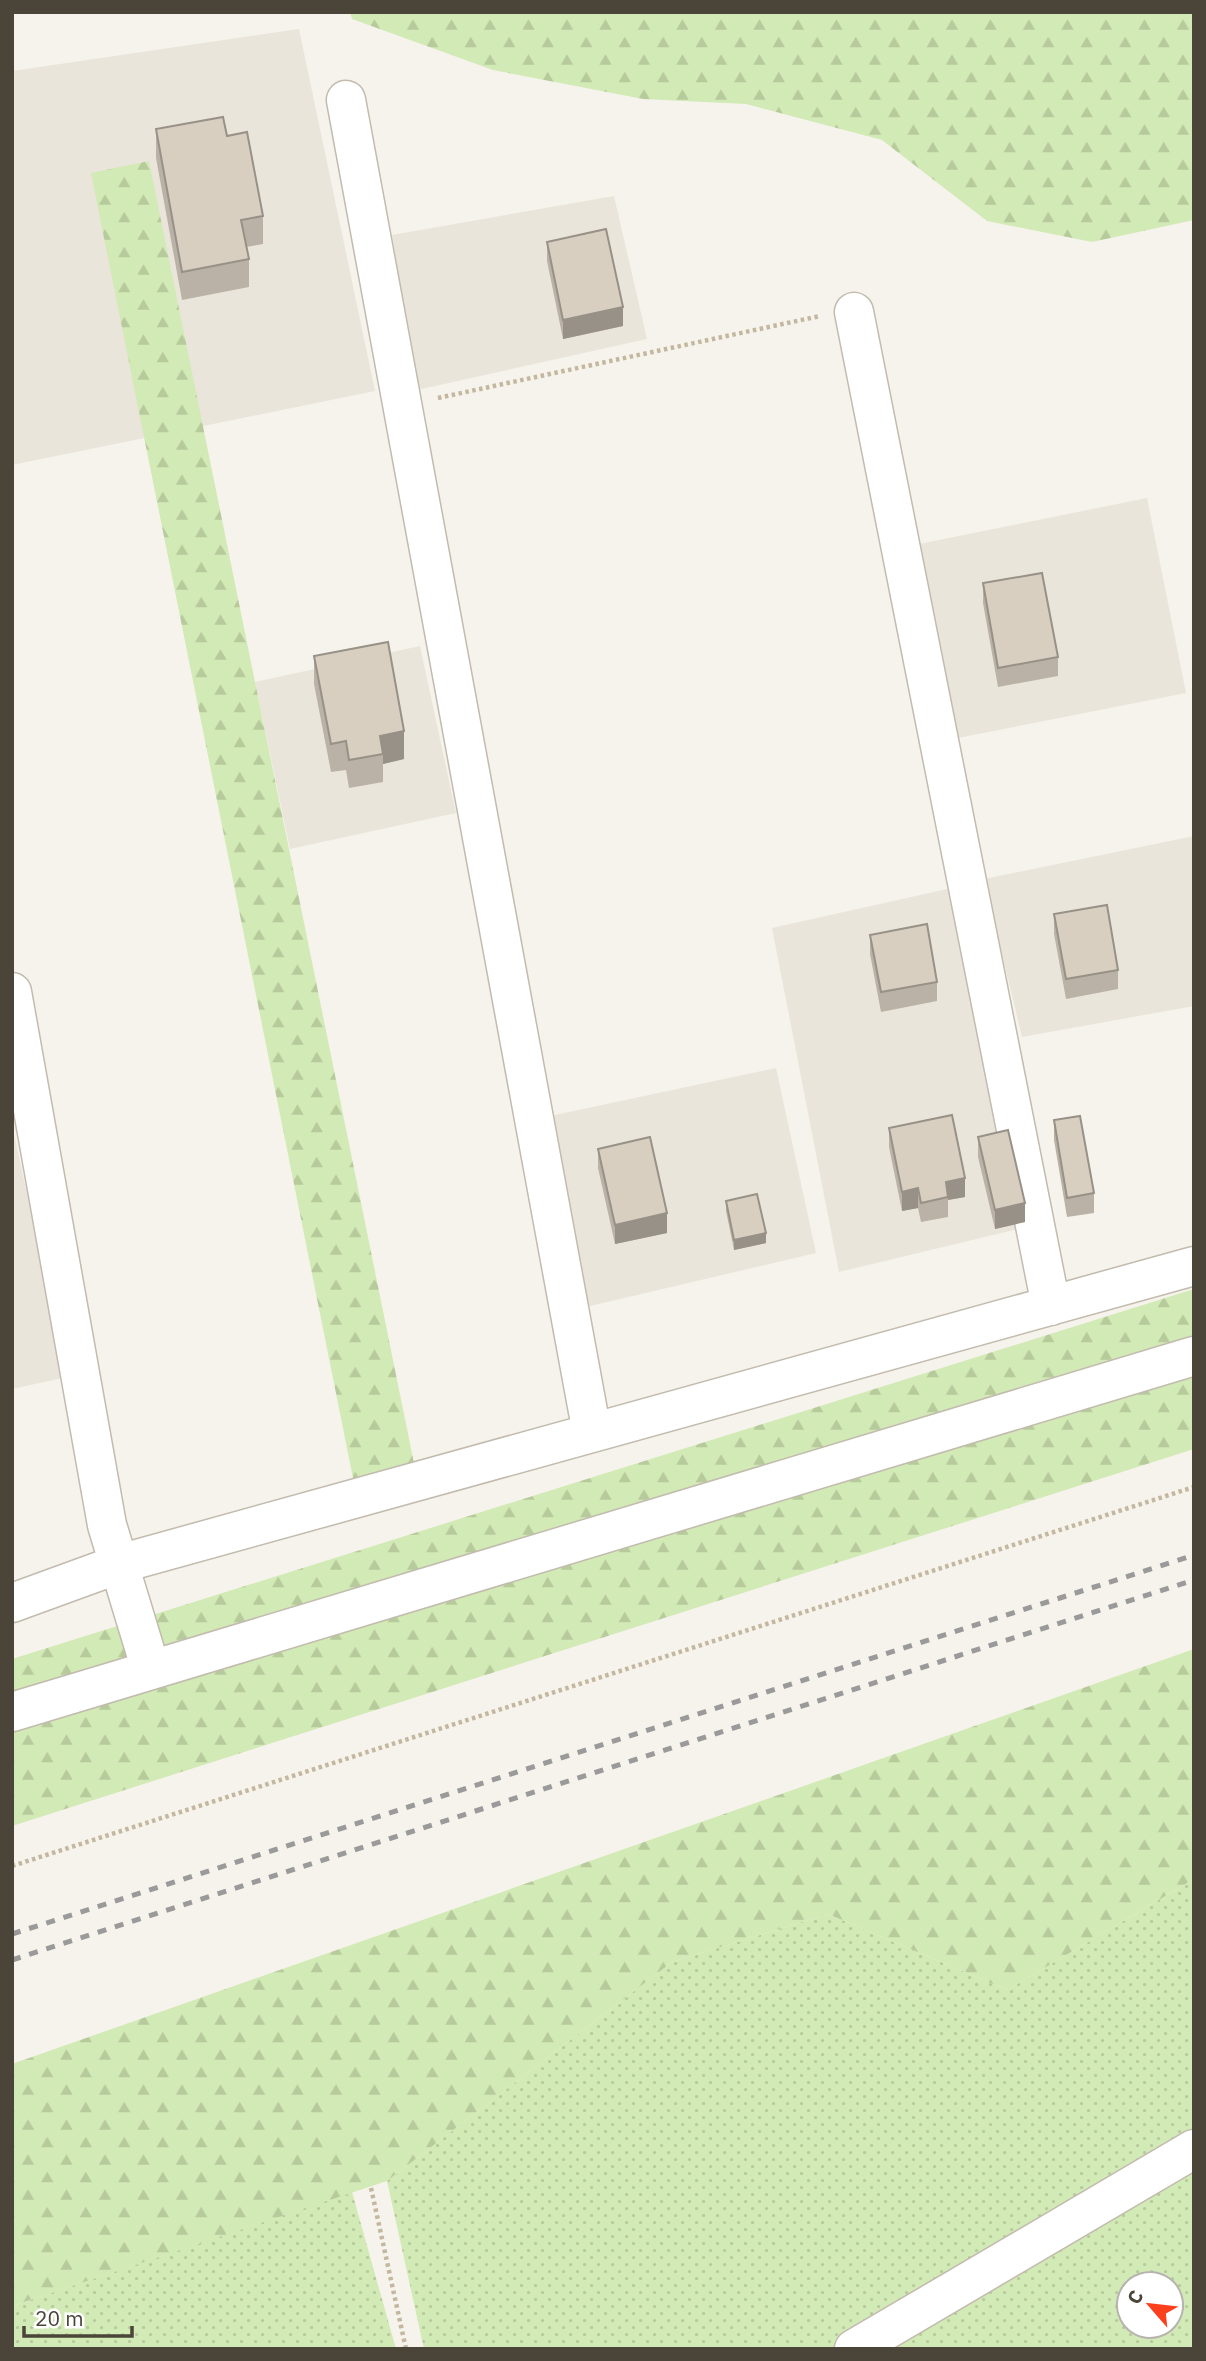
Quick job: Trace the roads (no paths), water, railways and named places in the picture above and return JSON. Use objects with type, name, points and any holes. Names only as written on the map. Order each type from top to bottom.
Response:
[{"type":"street","points":[[346,100],[592,1433]]},
{"type":"street","points":[[854,312],[1051,1306]]},
{"type":"street","points":[[12,992],[107,1525],[151,1670]]},
{"type":"street","points":[[12,1603],[119,1564],[1194,1266]]},
{"type":"street","points":[[12,1712],[1194,1356]]},
{"type":"street","points":[[854,2349],[1194,2148]]},
{"type":"railway","points":[[12,1934],[1194,1555]]},
{"type":"railway","points":[[12,1960],[1194,1580]]}]
